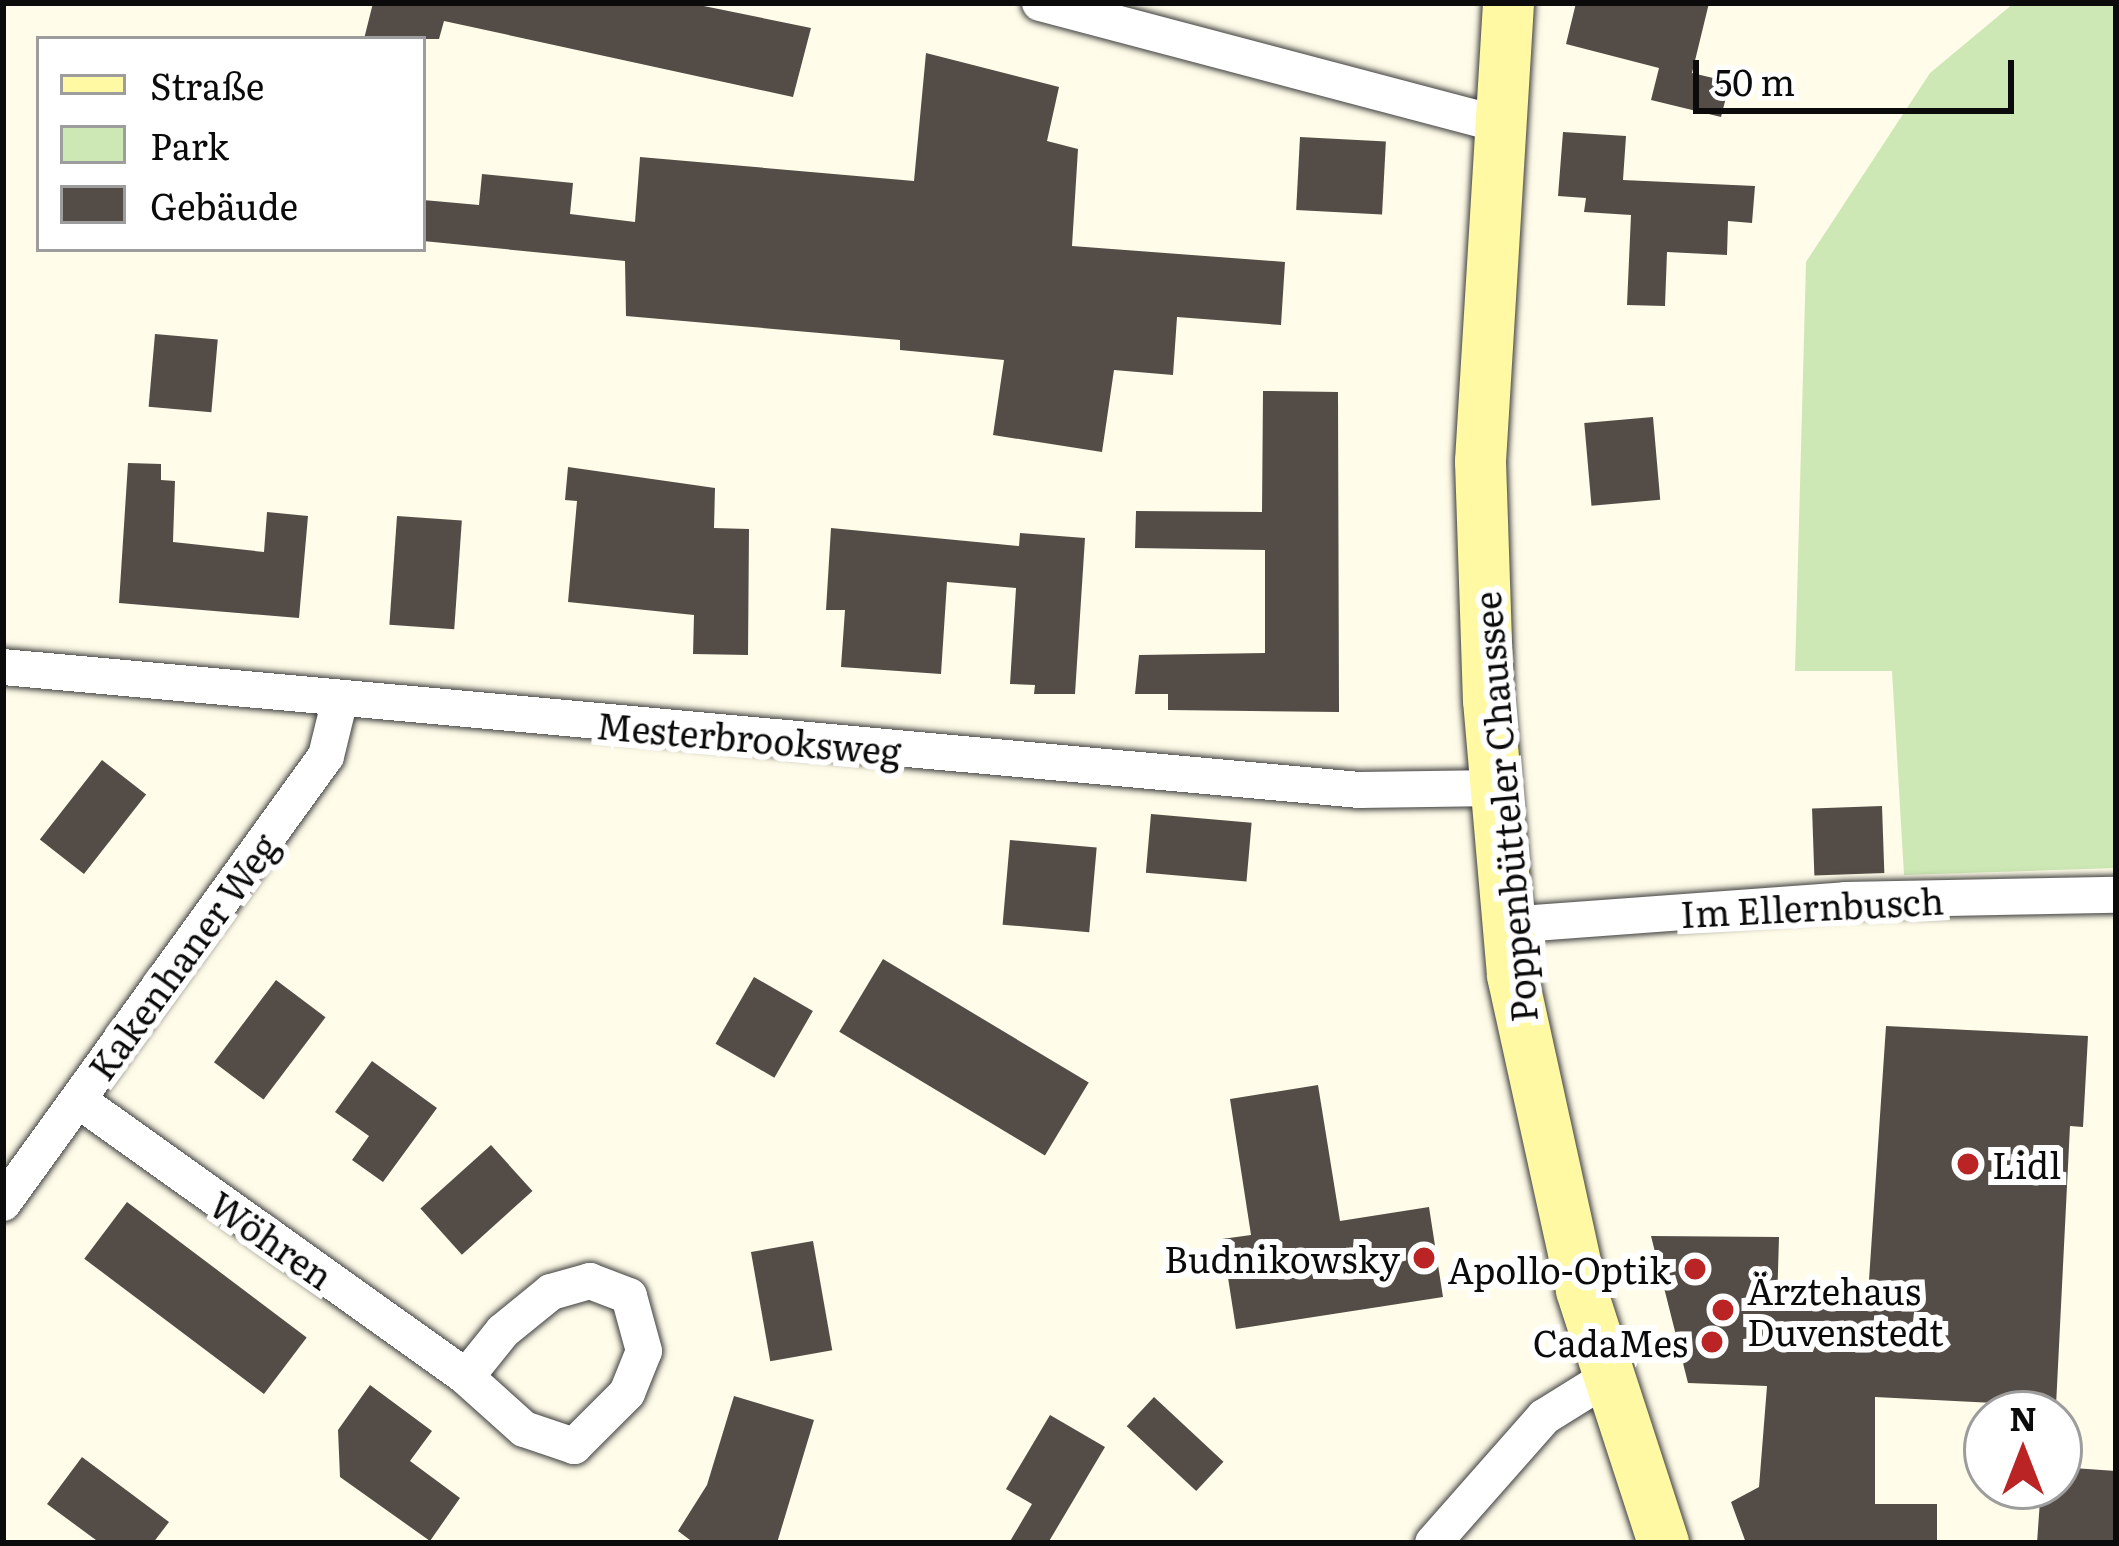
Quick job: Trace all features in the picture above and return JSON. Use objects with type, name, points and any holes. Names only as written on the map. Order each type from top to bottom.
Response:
[{"type":"main road","name":"Poppenbütteler Chaussee","points":[[1508,3],[1480,461],[1507,925],[1528,1064],[1605,1379],[1663,1543]]},
{"type":"street","points":[[1040,3],[1499,124]]},
{"type":"street","name":"Mesterbrooksweg","points":[[3,667],[1360,790],[1496,788]]},
{"type":"street","name":"Kakenhaner Weg","points":[[3,1203],[326,756],[340,699]]},
{"type":"street","name":"Im Ellernbusch","points":[[1507,925],[1845,900],[2116,895]]},
{"type":"street","name":"Wöhren","points":[[78,1100],[466,1377],[524,1429],[574,1446],[627,1393],[644,1351],[628,1296],[590,1281],[551,1292],[466,1377]]},
{"type":"street","points":[[1433,1543],[1544,1418],[1605,1379]]},
{"type":"green space","points":[[2014,3],[2116,3],[2116,868],[1904,875],[1892,671],[1795,671],[1806,262],[1930,73]]},
{"type":"building","points":[[373,3],[689,3],[811,28],[793,97],[444,21],[439,39],[365,36]]},
{"type":"building","points":[[1576,3],[1709,3],[1692,73],[1730,82],[1721,117],[1651,100],[1659,68],[1566,44]]},
{"type":"building","points":[[926,53],[1059,87],[1047,141],[1078,149],[1072,246],[1285,262],[1281,325],[1177,317],[1173,375],[1114,370],[1102,452],[993,435],[1004,360],[900,350],[900,340],[626,316],[625,261],[426,241],[426,200],[479,205],[482,174],[573,183],[570,214],[635,222],[640,157],[914,181]]},
{"type":"building","points":[[1563,132],[1626,136],[1623,180],[1755,186],[1752,223],[1728,221],[1727,255],[1667,252],[1665,306],[1627,305],[1631,215],[1584,212],[1586,198],[1558,196]]},
{"type":"building","points":[[1300,137],[1386,142],[1382,214],[1296,210]]},
{"type":"building","points":[[155,334],[218,339],[211,412],[149,407]]},
{"type":"building","points":[[1263,391],[1338,392],[1339,712],[1168,710],[1168,694],[1135,694],[1139,655],[1265,653],[1265,550],[1135,548],[1136,511],[1262,512]]},
{"type":"building","points":[[1653,417],[1660,500],[1591,506],[1584,423]]},
{"type":"building","points":[[128,463],[161,464],[161,480],[175,481],[173,542],[264,552],[267,512],[308,516],[299,618],[119,603]]},
{"type":"building","points":[[568,467],[715,488],[714,528],[749,529],[748,655],[693,654],[694,615],[568,602],[577,501],[565,500]]},
{"type":"building","points":[[397,516],[462,521],[454,629],[389,625]]},
{"type":"building","points":[[831,528],[1019,546],[1020,533],[1085,538],[1075,694],[1034,694],[1035,685],[1010,684],[1016,588],[947,582],[941,674],[841,667],[845,610],[826,610]]},
{"type":"building","points":[[102,760],[146,794],[84,874],[40,840]]},
{"type":"building","points":[[1882,806],[1884,873],[1814,875],[1812,808]]},
{"type":"building","points":[[1151,814],[1252,823],[1246,882],[1146,873]]},
{"type":"building","points":[[1010,840],[1097,848],[1089,932],[1003,925]]},
{"type":"building","points":[[883,959],[1089,1083],[1045,1155],[839,1032]]},
{"type":"building","points":[[754,977],[813,1011],[774,1078],[716,1044]]},
{"type":"building","points":[[276,980],[326,1017],[264,1100],[214,1062]]},
{"type":"building","points":[[1886,1026],[2088,1036],[2083,1127],[2070,1126],[2057,1390],[1963,1390],[1963,1401],[1875,1397],[1875,1504],[1937,1504],[1937,1543],[1746,1543],[1731,1502],[1759,1487],[1767,1386],[1688,1383],[1651,1236],[1779,1237],[1777,1305],[1867,1310]]},
{"type":"building","points":[[372,1061],[437,1108],[383,1182],[352,1160],[369,1136],[335,1112]]},
{"type":"building","points":[[1318,1085],[1340,1221],[1429,1207],[1443,1297],[1236,1329],[1222,1239],[1251,1235],[1230,1099]]},
{"type":"building","points":[[491,1145],[532,1191],[462,1255],[420,1209]]},
{"type":"building","points":[[127,1202],[307,1337],[264,1394],[84,1259]]},
{"type":"building","points":[[813,1241],[832,1350],[770,1361],[751,1252]]},
{"type":"building","points":[[370,1385],[432,1431],[410,1461],[460,1498],[430,1541],[340,1477],[338,1430]]},
{"type":"building","points":[[734,1396],[814,1420],[777,1543],[694,1543],[678,1531],[707,1485]]},
{"type":"building","points":[[1154,1397],[1223,1462],[1196,1491],[1127,1426]]},
{"type":"building","points":[[1050,1415],[1105,1447],[1048,1543],[1009,1543],[1032,1504],[1006,1489]]},
{"type":"building","points":[[82,1457],[169,1522],[153,1543],[100,1543],[47,1504]]},
{"type":"building","points":[[2083,1469],[2116,1471],[2116,1543],[2037,1543],[2039,1510],[2083,1510]]},
{"type":"place","name":"Lidl","points":[[1968,1164]]},
{"type":"place","name":"Budnikowsky","points":[[1424,1258]]},
{"type":"place","name":"Apollo-Optik","points":[[1695,1269]]},
{"type":"place","name":"Ärztehaus Duvenstedt","points":[[1723,1310]]},
{"type":"place","name":"CadaMes","points":[[1712,1342]]}]
